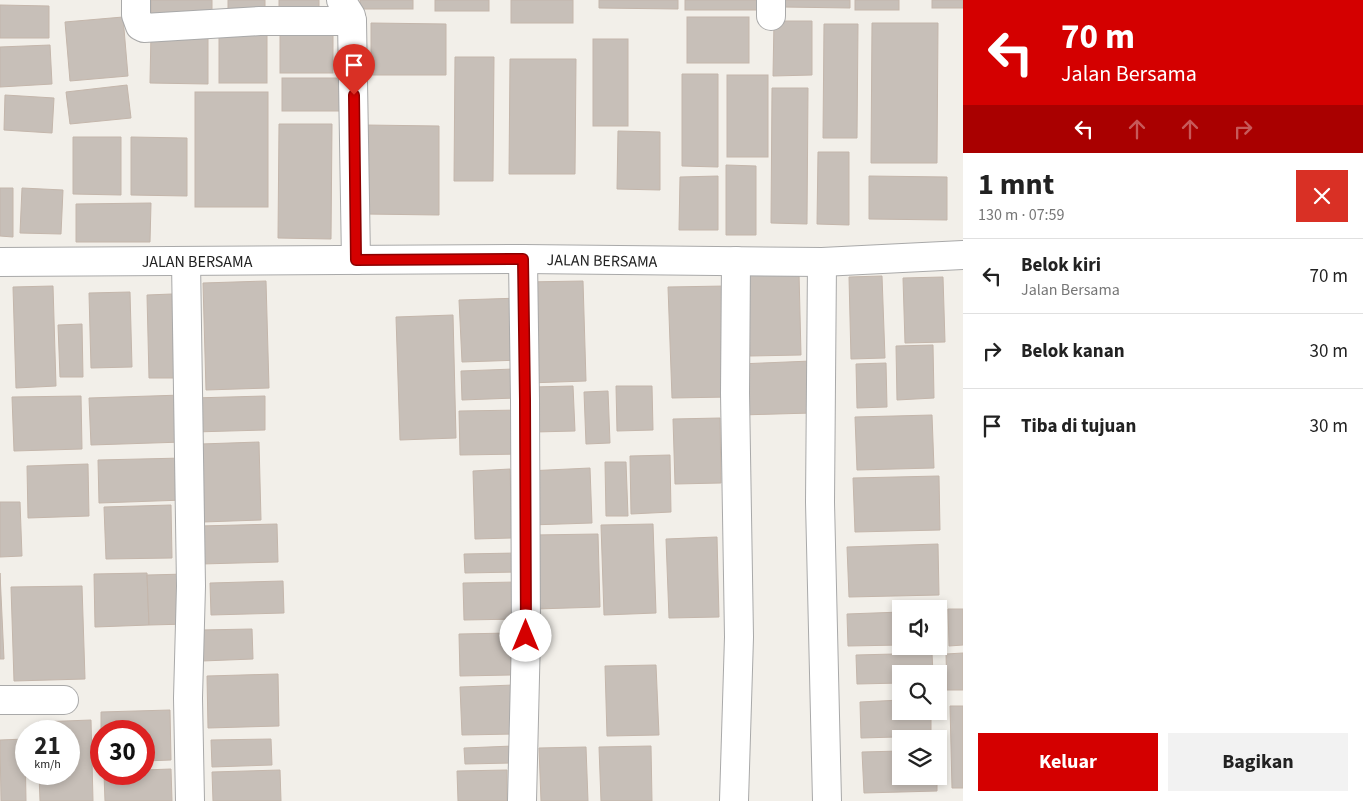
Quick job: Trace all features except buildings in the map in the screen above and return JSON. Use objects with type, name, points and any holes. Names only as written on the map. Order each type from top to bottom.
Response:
[{"type":"street","points":[[136,0],[137,20],[140,26],[144,28],[260,21],[347,11],[356,260]]},
{"type":"street","name":"JALAN BERSAMA","points":[[0,262],[523,259],[822,262],[963,255]]},
{"type":"street","points":[[522,801],[526,636],[523,259]]},
{"type":"street","points":[[186,261],[191,586],[188,698],[190,801]]},
{"type":"street","points":[[734,801],[739,637],[735,393],[736,261]]},
{"type":"street","points":[[822,262],[820,502],[826,801]]},
{"type":"street","points":[[0,700],[64,700]]},
{"type":"route","points":[[354,95],[356,260],[523,259],[526,636]]}]
